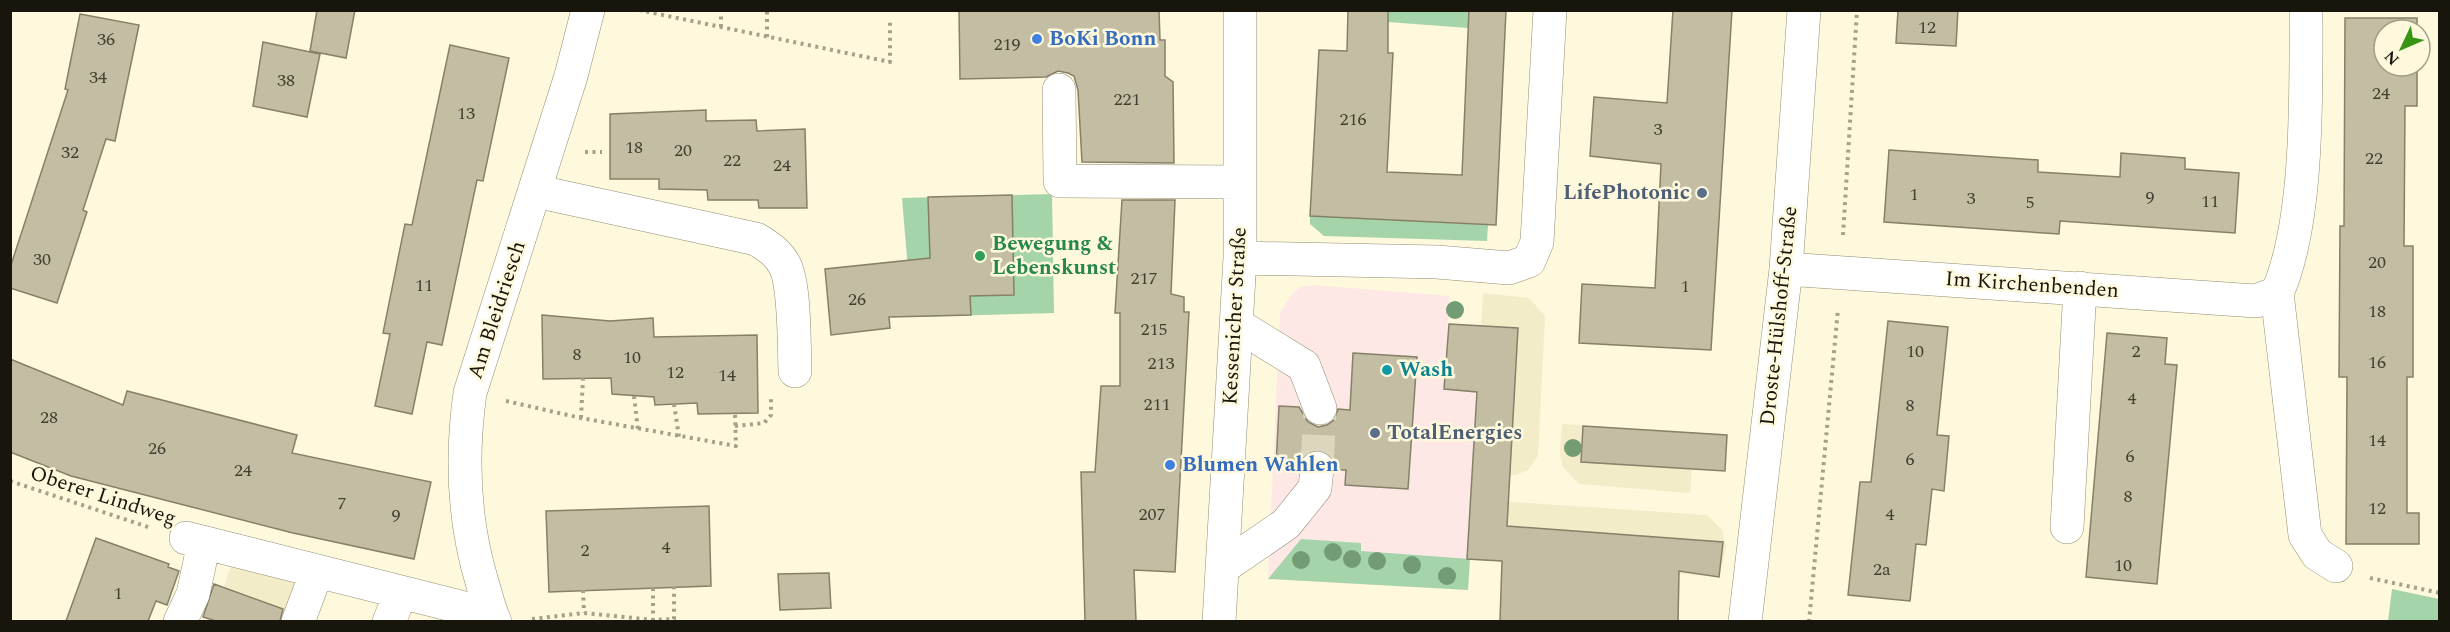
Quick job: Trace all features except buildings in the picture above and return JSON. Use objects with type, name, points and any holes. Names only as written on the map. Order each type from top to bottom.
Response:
[{"type":"street","name":"Am Bleidriesch","points":[[195,541],[317,571],[395,607],[494,618],[470,534],[465,496],[464,435],[470,393],[571,76],[588,10]]},
{"type":"street","name":"Kessenicher Straße","points":[[1219,621],[1240,258],[1240,10]]},
{"type":"street","points":[[1240,258],[1437,262],[1509,268],[1529,261],[1537,242],[1550,10]]},
{"type":"street","name":"Droste-Hülshoff-Straße","points":[[1745,621],[1786,269],[1804,10]]},
{"type":"street","points":[[2306,10],[2300,191],[2287,271],[2277,293],[2305,535],[2317,554],[2336,566]]},
{"type":"street","points":[[1059,90],[1060,181],[1239,183]]},
{"type":"street","points":[[534,191],[756,239],[766,245],[778,255],[789,279],[795,371]]},
{"type":"street","name":"Im Kirchenbenden","points":[[1786,269],[2256,301],[2277,293]]},
{"type":"street","points":[[2067,527],[2080,288]]},
{"type":"street","points":[[1236,324],[1304,366],[1320,408]]},
{"type":"street","points":[[1222,568],[1286,524],[1315,488],[1317,468]]},
{"type":"street","points":[[180,621],[193,594],[195,541]]},
{"type":"street","points":[[298,621],[317,571]]},
{"type":"path","points":[[639,10],[890,62],[890,20]]},
{"type":"path","points":[[721,10],[721,27]]},
{"type":"path","points":[[766,37],[767,10]]},
{"type":"path","points":[[1809,621],[1841,272],[1857,10]]},
{"type":"path","points":[[581,418],[583,378]]},
{"type":"path","points":[[470,393],[638,430],[736,446],[735,414]]},
{"type":"path","points":[[634,396],[638,430]]},
{"type":"path","points":[[674,404],[679,437]]},
{"type":"path","points":[[735,426],[764,423],[771,415]]},
{"type":"path","name":"Oberer Lindweg","points":[[10,481],[66,502],[195,541]]},
{"type":"path","points":[[2336,566],[2371,578],[2439,593]]},
{"type":"path","points":[[528,619],[584,613],[653,620],[674,619],[674,587]]},
{"type":"path","points":[[653,588],[653,620]]},
{"type":"path","points":[[583,591],[584,613]]},
{"type":"shaded area","name":"TotalEnergies","points":[[1314,285],[1449,296],[1446,362],[1479,364],[1469,523],[1468,590],[1268,579],[1280,313],[1292,294],[1301,287]]},
{"type":"shaded area","points":[[1483,293],[1529,298],[1545,316],[1538,456],[1528,470],[1516,475],[1472,472]]},
{"type":"shaded area","points":[[1562,424],[1694,433],[1690,493],[1579,484],[1563,467],[1560,454]]},
{"type":"shaded area","points":[[1470,499],[1707,515],[1722,530],[1726,548],[1719,577],[1467,558]]},
{"type":"shaded area","points":[[234,558],[301,582],[286,621],[212,620]]},
{"type":"green space","points":[[1388,11],[1469,11],[1468,28],[1388,22]]},
{"type":"green space","name":"Bewegung & Lebenskunst","points":[[1052,194],[1054,313],[912,317],[902,198]]},
{"type":"green space","points":[[1310,216],[1488,225],[1487,241],[1324,236],[1310,224]]},
{"type":"green space","points":[[1301,539],[1361,543],[1361,551],[1470,559],[1468,590],[1268,579]]},
{"type":"green space","points":[[2392,589],[2439,599],[2439,621],[2388,621]]},
{"type":"tunnel","points":[[1317,468],[1320,408]]},
{"type":"place","name":"BoKi Bonn","points":[[1037,39]]},
{"type":"place","name":"LifePhotonic","points":[[1702,193]]},
{"type":"place","name":"Bewegung & Lebenskunst","points":[[980,256]]},
{"type":"place","name":"Wash","points":[[1387,370]]},
{"type":"place","name":"TotalEnergies","points":[[1375,433]]},
{"type":"place","name":"Blumen Wahlen","points":[[1170,465]]}]
